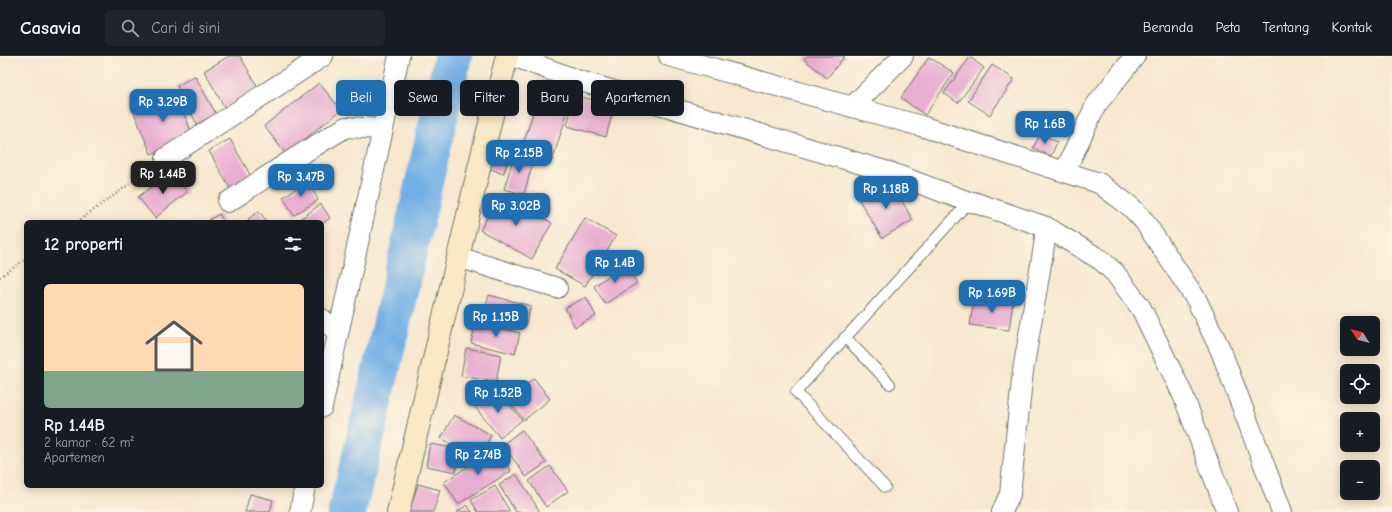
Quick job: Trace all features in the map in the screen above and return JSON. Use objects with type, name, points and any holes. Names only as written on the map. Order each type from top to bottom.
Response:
[{"type":"street","points":[[166,158],[324,56]]},
{"type":"street","points":[[324,398],[399,56]]},
{"type":"street","points":[[398,512],[484,147],[507,56]]},
{"type":"street","points":[[512,56],[577,80],[892,173],[969,202],[973,202],[1046,227],[1101,260],[1115,273],[1141,308],[1183,395],[1227,512]]},
{"type":"street","points":[[669,56],[922,126],[1099,183],[1131,207],[1144,221],[1164,248],[1196,299],[1221,351],[1282,512]]},
{"type":"street","points":[[852,107],[903,56]]},
{"type":"street","points":[[1065,171],[1096,105],[1135,56]]},
{"type":"street","points":[[228,202],[346,127],[382,129]]},
{"type":"street","points":[[1002,512],[1010,494],[1024,371],[1046,227]]},
{"type":"street","points":[[458,257],[557,288]]},
{"type":"street","points":[[324,321],[338,332]]},
{"type":"street","points":[[300,512],[305,488]]},
{"type":"lane","points":[[885,487],[796,392],[969,202]]},
{"type":"lane","points":[[845,337],[890,384]]},
{"type":"path","points":[[80,220],[166,158]]},
{"type":"path","points":[[0,277],[24,260]]},
{"type":"building","points":[[229,56],[240,56],[259,89],[225,108],[204,71]]},
{"type":"building","points":[[807,56],[845,56],[827,78],[804,59]]},
{"type":"building","points":[[929,57],[954,73],[925,115],[901,98]]},
{"type":"building","points":[[970,57],[984,68],[958,103],[944,93]]},
{"type":"building","points":[[992,65],[1014,79],[990,115],[968,101]]},
{"type":"building","points":[[195,76],[216,114],[197,124],[177,86]]},
{"type":"building","points":[[319,83],[336,104],[336,114],[286,154],[264,126]]},
{"type":"building","points":[[175,92],[193,136],[151,154],[133,110]]},
{"type":"building","points":[[583,97],[591,100],[591,116],[611,116],[606,137],[567,126],[570,116],[583,116]]},
{"type":"building","points":[[532,116],[566,116],[552,161],[521,151]]},
{"type":"building","points":[[1041,133],[1057,142],[1051,156],[1033,148]]},
{"type":"building","points":[[230,139],[253,180],[232,192],[209,151]]},
{"type":"building","points":[[497,140],[514,147],[503,174],[486,167]]},
{"type":"building","points":[[515,153],[534,159],[524,194],[504,189]]},
{"type":"building","points":[[171,172],[187,192],[155,218],[138,197]]},
{"type":"building","points":[[308,181],[318,200],[294,215],[283,197]]},
{"type":"building","points":[[890,181],[913,220],[882,238],[859,200]]},
{"type":"building","points":[[501,194],[552,223],[532,259],[480,230]]},
{"type":"building","points":[[321,204],[330,218],[324,222],[324,220],[299,220]]},
{"type":"building","points":[[259,211],[266,220],[249,220]]},
{"type":"building","points":[[219,214],[223,220],[209,220]]},
{"type":"building","points":[[585,218],[616,236],[585,286],[555,269]]},
{"type":"building","points":[[625,265],[637,283],[605,304],[594,286]]},
{"type":"building","points":[[489,295],[531,306],[525,327],[483,315]]},
{"type":"building","points":[[586,297],[596,316],[575,327],[565,308]]},
{"type":"building","points":[[974,297],[1013,302],[1009,330],[970,325]]},
{"type":"building","points":[[476,322],[520,333],[515,354],[471,343]]},
{"type":"building","points":[[466,348],[501,355],[496,382],[461,376]]},
{"type":"building","points":[[534,378],[550,399],[524,420],[508,400]]},
{"type":"building","points":[[496,389],[522,420],[500,438],[475,407]]},
{"type":"building","points":[[454,415],[491,435],[478,459],[441,438]]},
{"type":"building","points":[[522,430],[546,463],[526,477],[503,444]]},
{"type":"building","points":[[430,444],[460,449],[456,472],[426,466]]},
{"type":"building","points":[[497,448],[511,471],[458,504],[444,482]]},
{"type":"building","points":[[550,466],[568,491],[546,507],[529,481]]},
{"type":"building","points":[[516,474],[540,512],[516,512],[499,485]]},
{"type":"building","points":[[418,484],[440,490],[433,512],[409,512]]},
{"type":"building","points":[[495,486],[510,512],[478,512],[471,500]]},
{"type":"building","points":[[250,494],[273,500],[270,512],[245,512]]},
{"type":"building","points":[[467,505],[472,512],[457,512]]},
{"type":"waterway","points":[[347,512],[453,56]]}]
